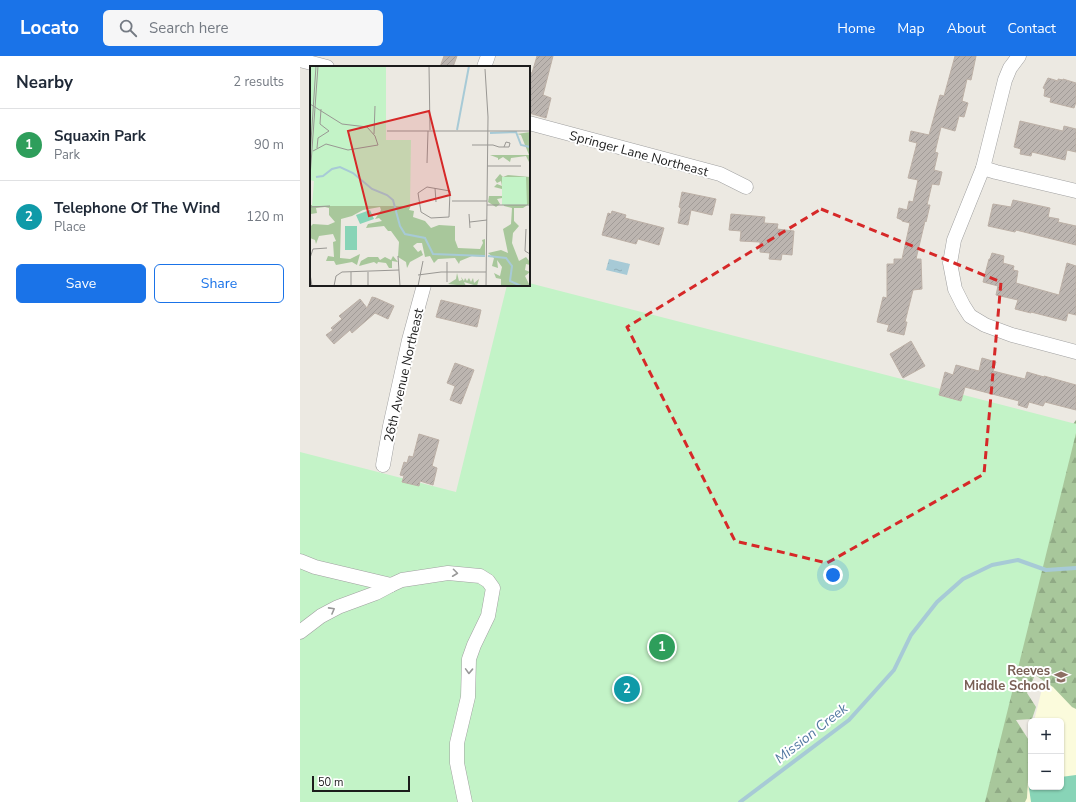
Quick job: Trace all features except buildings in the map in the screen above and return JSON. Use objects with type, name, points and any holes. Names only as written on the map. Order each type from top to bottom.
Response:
[{"type":"street","points":[[484,66],[488,56]]},
{"type":"street","points":[[1019,56],[1010,68],[1005,80],[983,168],[954,240],[950,263],[955,289],[970,316],[997,330],[1076,352]]},
{"type":"street","points":[[300,60],[323,66]]},
{"type":"street","name":"Springer Lane Northeast","points":[[530,123],[720,174],[746,187]]},
{"type":"street","points":[[983,168],[1076,190]]},
{"type":"street","name":"26th Avenue Northeast","points":[[383,465],[409,340],[424,286]]},
{"type":"street","points":[[300,561],[315,567],[391,585]]},
{"type":"street","points":[[300,632],[321,616],[338,607],[376,593],[402,580],[448,573],[480,576],[488,581],[493,588],[488,616],[469,659],[468,697],[457,743],[457,763],[464,802]]},
{"type":"highlighted area","points":[[821,209],[1001,282],[984,474],[827,563],[735,541],[627,327]]},
{"type":"shaded area","name":"Reeves Middle School","points":[[1076,626],[1076,802],[1015,802],[1028,748],[1028,790],[1064,790],[1064,718],[1035,718],[1056,632]]},
{"type":"green space","points":[[530,283],[1076,424],[1076,433],[985,802],[300,802],[300,452],[456,492],[507,286],[530,286]]},
{"type":"green space","points":[[1076,420],[1076,709],[1072,707],[1053,687],[1035,675],[1027,693],[1036,707],[1032,718],[1016,720],[1028,739],[1027,798],[1025,802],[973,802],[1059,444]]},
{"type":"green space","points":[[1076,775],[1076,802],[1031,802],[1029,790],[1064,790],[1064,777]]},
{"type":"water","points":[[609,259],[630,264],[627,275],[606,270]]},
{"type":"waterway","name":"Mission Creek","points":[[740,802],[849,720],[894,670],[911,635],[937,602],[963,579],[992,565],[1018,560],[1046,570],[1076,568]]},
{"type":"place","name":"Squaxin Park","points":[[662,647]]},
{"type":"place","name":"Reeves Middle School","points":[[1061,677]]},
{"type":"place","name":"Telephone Of The Wind","points":[[627,689]]}]
